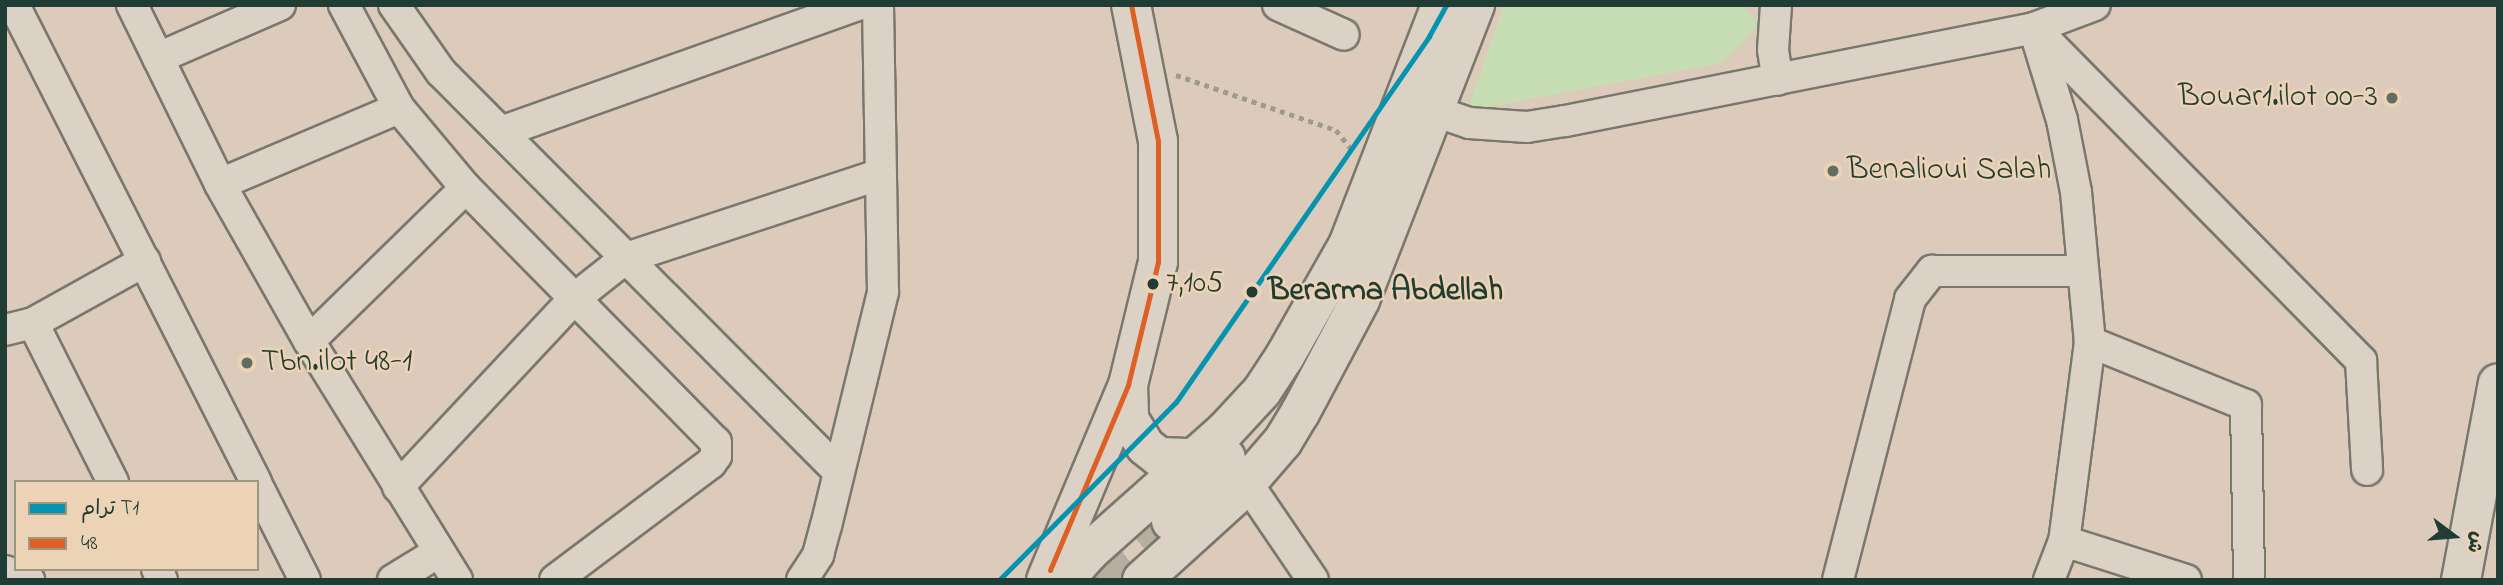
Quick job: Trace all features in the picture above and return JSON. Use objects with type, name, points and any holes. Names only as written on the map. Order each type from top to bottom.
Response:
[{"type":"main road","points":[[1024,580],[1077,458],[1116,350],[1131,288],[1137,239],[1135,148],[1106,5]]},
{"type":"main road","points":[[1046,580],[1128,385],[1150,302],[1161,232],[1158,141],[1131,5]]},
{"type":"main road","points":[[1142,580],[1208,524],[1283,441],[1331,356],[1360,300],[1420,107],[1441,5]]},
{"type":"main road","points":[[1331,356],[1275,427],[1171,521],[1297,368],[1380,166],[1420,107],[1475,5]]},
{"type":"main road","points":[[1064,580],[1089,552],[1195,458],[1262,391],[1348,245]]},
{"type":"main road","points":[[2461,580],[2498,383]]},
{"type":"main road","points":[[1128,385],[1129,419],[1145,446],[1160,457],[1195,458]]},
{"type":"street","points":[[14,5],[254,480]]},
{"type":"street","points":[[132,5],[220,184],[309,341],[437,553],[457,580]]},
{"type":"street","points":[[158,58],[280,5]]},
{"type":"street","points":[[344,5],[399,108],[466,188],[708,433],[717,449],[711,463],[683,486],[555,580]]},
{"type":"street","points":[[394,5],[441,72],[838,471]]},
{"type":"street","points":[[501,132],[858,5]]},
{"type":"street","points":[[802,580],[818,555],[883,292],[878,5]]},
{"type":"street","points":[[1278,5],[1344,35]]},
{"type":"street","points":[[1776,5],[1773,50],[1778,80]]},
{"type":"street","points":[[1420,107],[1469,123],[1527,127],[2034,28],[2095,5]]},
{"type":"street","points":[[2034,28],[2062,120],[2076,192],[2090,342],[2064,541],[2049,580]]},
{"type":"street","points":[[2034,28],[2361,361],[2367,470]]},
{"type":"street","points":[[220,184],[399,108]]},
{"type":"street","points":[[398,487],[574,299],[626,258],[881,174]]},
{"type":"street","points":[[309,341],[466,188]]},
{"type":"street","points":[[112,480],[19,327],[145,261]]},
{"type":"street","points":[[1838,580],[1910,299],[1932,271],[2083,271]]},
{"type":"street","points":[[2090,342],[2246,405],[2249,580]]},
{"type":"street","points":[[1247,483],[1313,580]]},
{"type":"street","points":[[259,489],[305,580]]},
{"type":"street","points":[[2064,541],[2186,580]]},
{"type":"street","points":[[393,580],[437,553]]},
{"type":"street","points":[[5,572],[29,580]]},
{"type":"path","points":[[1145,65],[1336,130],[1356,155],[1380,166]]},
{"type":"green space","points":[[1504,5],[1742,5],[1760,24],[1722,63],[1467,111]]},
{"type":"tunnel","points":[[1096,580],[1171,521]]},
{"type":"tram line","name":"T1","points":[[999,580],[1176,402],[1429,36],[1446,5]]},
{"type":"transit line","name":"48","points":[[1050,570],[1128,385],[1158,262],[1158,141],[1131,5]]},
{"type":"place","name":"Bouar1.ilot 00-3","points":[[2392,98]]},
{"type":"place","name":"Benalioui Salah","points":[[1833,171]]},
{"type":"place","name":"7,105","points":[[1153,284]]},
{"type":"place","name":"Berarma Abdellah","points":[[1252,292]]},
{"type":"place","name":"Tbn.ilot 48-1","points":[[247,363]]}]
